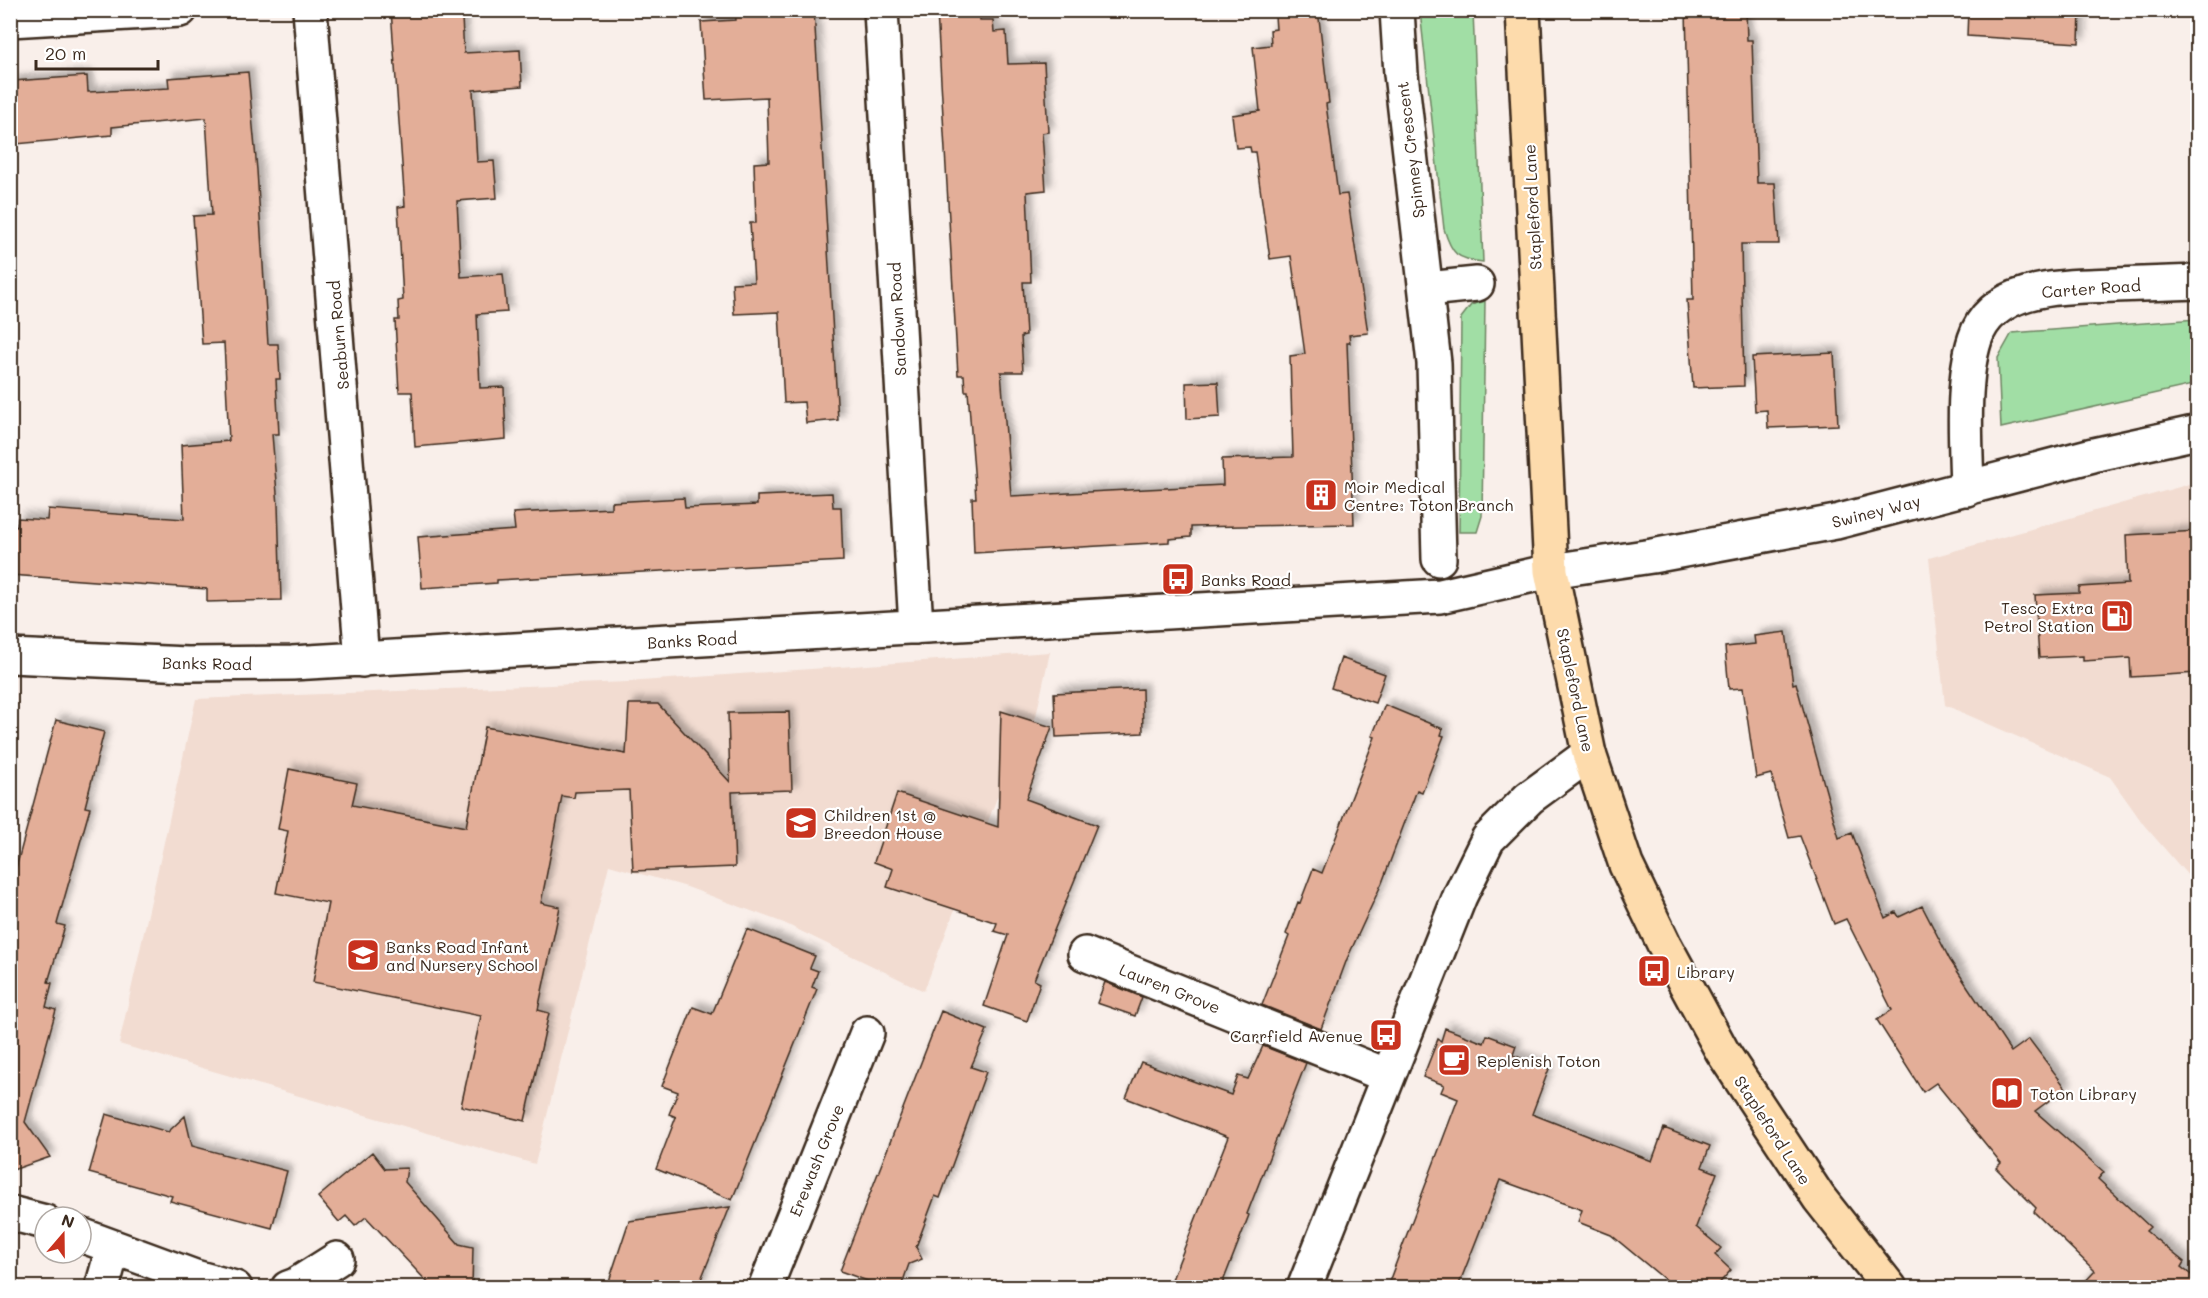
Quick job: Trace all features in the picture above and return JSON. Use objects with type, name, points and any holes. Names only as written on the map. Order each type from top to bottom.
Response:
[{"type":"main road","name":"Stapleford Lane","points":[[1523,10],[1551,571],[1589,754],[1626,865],[1664,944],[1722,1051],[1819,1198],[1890,1287]]},
{"type":"street","points":[[10,20],[180,10]]},
{"type":"street","name":"Seaburn Road","points":[[310,10],[362,660]]},
{"type":"street","name":"Sandown Road","points":[[881,10],[916,627]]},
{"type":"street","name":"Spinney Crescent","points":[[1397,10],[1401,74],[1434,363],[1439,559]]},
{"type":"street","name":"Carter Road","points":[[1966,489],[1965,420],[1968,383],[1975,338],[1989,316],[2006,303],[2049,288],[2198,282]]},
{"type":"street","points":[[1427,289],[1477,284]]},
{"type":"street","name":"Swiney Way","points":[[1551,571],[1652,556],[1836,522],[2093,455],[2198,432]]},
{"type":"street","name":"Banks Road","points":[[10,656],[187,664],[362,660],[1440,596],[1551,571]]},
{"type":"street","points":[[1304,1287],[1460,896],[1488,839],[1530,798],[1589,754]]},
{"type":"street","name":"Lauren Grove","points":[[1085,954],[1388,1076]]},
{"type":"street","name":"Erewash Grove","points":[[765,1287],[867,1033]]},
{"type":"street","points":[[10,1213],[33,1219]]},
{"type":"street","points":[[93,1240],[195,1277],[235,1287]]},
{"type":"street","points":[[102,1287],[113,1248]]},
{"type":"street","points":[[293,1287],[337,1259]]},
{"type":"shaded area","points":[[2197,482],[2197,886],[2144,825],[2110,777],[1945,705],[1929,558]]},
{"type":"shaded area","name":"Banks Road Infant and Nursery School","points":[[1050,652],[1036,716],[1025,746],[1004,779],[924,991],[784,923],[687,887],[609,865],[535,1164],[119,1044],[196,699],[627,682]]},
{"type":"green space","points":[[1420,11],[1473,11],[1483,262],[1467,259],[1457,254],[1450,245],[1444,229]]},
{"type":"green space","points":[[1485,301],[1482,516],[1477,532],[1459,532],[1461,318],[1471,305]]},
{"type":"green space","points":[[2197,319],[2197,384],[2001,428],[1998,358],[2012,333]]},
{"type":"building","points":[[391,10],[444,10],[445,19],[462,18],[464,53],[520,50],[522,86],[473,90],[477,162],[494,161],[497,198],[457,201],[461,277],[503,274],[507,312],[477,314],[480,388],[504,387],[506,439],[415,447],[412,392],[399,392],[395,320],[399,320],[398,301],[403,300],[398,207],[405,206]]},
{"type":"building","points":[[735,10],[814,10],[838,420],[806,423],[804,402],[784,403],[779,312],[734,314],[732,283],[754,282],[750,223],[756,223],[754,163],[769,162],[767,97],[706,100],[701,22],[736,20]]},
{"type":"building","points":[[979,10],[980,20],[993,20],[994,32],[1006,31],[1008,64],[1044,63],[1048,132],[1042,133],[1046,190],[1027,192],[1031,282],[1023,282],[1026,335],[1021,336],[1023,372],[1001,372],[1011,496],[1223,485],[1222,459],[1293,457],[1290,356],[1305,354],[1291,256],[1270,259],[1255,152],[1251,152],[1250,147],[1236,148],[1232,115],[1260,111],[1253,47],[1271,45],[1270,30],[1276,29],[1275,16],[1288,15],[1287,12],[1318,10],[1329,103],[1326,104],[1338,195],[1347,194],[1368,333],[1349,335],[1350,343],[1347,343],[1354,524],[1191,527],[1191,537],[1169,539],[1169,542],[974,553],[972,498],[976,498],[968,391],[965,391],[964,375],[958,375],[937,12]]},
{"type":"building","points":[[1686,10],[1746,10],[1747,40],[1752,40],[1757,183],[1775,183],[1779,244],[1741,244],[1744,386],[1693,388],[1687,300],[1693,300]]},
{"type":"building","points":[[1968,10],[2080,10],[2079,43],[1967,36]]},
{"type":"building","points":[[248,72],[268,344],[278,344],[280,379],[276,379],[279,434],[272,434],[278,505],[281,600],[207,602],[207,589],[10,575],[10,526],[17,527],[18,518],[47,520],[48,509],[184,519],[181,445],[229,441],[224,343],[202,344],[193,216],[212,215],[206,118],[112,127],[112,135],[16,144],[12,81],[87,76],[88,92],[169,88],[168,78]]},
{"type":"building","points":[[1834,353],[1838,425],[1768,428],[1767,410],[1755,411],[1752,357]]},
{"type":"building","points":[[1218,382],[1220,417],[1187,419],[1186,383]]},
{"type":"building","points":[[832,493],[833,507],[841,507],[843,561],[497,580],[497,583],[422,588],[418,537],[515,530],[513,513],[611,508],[611,502],[684,498],[685,508],[757,505],[757,496]]},
{"type":"building","points":[[2198,531],[2198,673],[2131,677],[2130,658],[2083,661],[2083,656],[2039,658],[2035,595],[2079,593],[2079,587],[2128,584],[2126,535]]},
{"type":"building","points":[[1786,632],[1793,684],[1796,683],[1839,838],[1852,833],[1885,918],[1896,912],[1899,917],[1922,906],[1950,960],[2011,1052],[2029,1039],[2066,1088],[2035,1111],[2104,1172],[2098,1179],[2150,1227],[2146,1231],[2184,1262],[2181,1267],[2198,1280],[2198,1287],[2080,1287],[2095,1271],[2034,1212],[2036,1208],[1996,1168],[2001,1163],[1936,1083],[1923,1092],[1877,1020],[1892,1010],[1846,919],[1834,924],[1800,836],[1789,838],[1771,774],[1756,778],[1743,688],[1729,689],[1725,647],[1755,644],[1754,636]]},
{"type":"building","points":[[1341,658],[1385,674],[1375,703],[1331,688]]},
{"type":"building","points":[[1142,689],[1143,733],[1056,737],[1054,693]]},
{"type":"building","points":[[629,704],[658,704],[730,782],[728,713],[789,712],[792,790],[732,792],[735,867],[633,871],[629,790],[575,792],[574,798],[562,796],[541,903],[560,907],[538,1010],[549,1013],[525,1121],[461,1106],[481,1016],[313,982],[328,903],[276,893],[288,831],[278,829],[289,769],[357,783],[352,805],[466,827],[485,727],[626,754]]},
{"type":"building","points":[[1385,705],[1443,729],[1441,735],[1444,736],[1422,792],[1417,790],[1382,883],[1347,959],[1321,1029],[1262,1005],[1289,936],[1286,934],[1298,902],[1300,903],[1313,869],[1322,873],[1375,737],[1372,736]]},
{"type":"building","points":[[1001,711],[1052,727],[1026,799],[1097,825],[1034,980],[1040,983],[1027,1021],[984,1006],[1008,935],[994,931],[997,923],[887,887],[893,869],[874,862],[897,793],[998,827]]},
{"type":"building","points":[[56,720],[104,732],[85,807],[90,808],[57,924],[65,926],[48,982],[52,983],[46,1007],[56,1010],[25,1122],[50,1157],[10,1171],[10,867],[16,868]]},
{"type":"building","points":[[747,929],[815,956],[810,968],[818,971],[812,987],[817,989],[732,1200],[656,1169],[676,1117],[669,1114],[678,1092],[662,1086],[693,1007],[712,1014]]},
{"type":"building","points":[[1105,982],[1142,997],[1135,1016],[1097,1003]]},
{"type":"building","points":[[941,1011],[987,1030],[971,1067],[986,1072],[940,1198],[935,1196],[916,1247],[922,1259],[909,1264],[901,1287],[884,1287],[840,1271]]},
{"type":"building","points":[[1445,1028],[1484,1043],[1487,1035],[1516,1046],[1513,1055],[1549,1069],[1532,1114],[1652,1161],[1664,1128],[1710,1146],[1702,1167],[1717,1173],[1696,1227],[1721,1248],[1715,1255],[1731,1270],[1716,1287],[1674,1287],[1611,1235],[1578,1222],[1582,1210],[1500,1180],[1458,1287],[1387,1287],[1458,1099],[1441,1092],[1444,1085],[1423,1077],[1438,1039],[1441,1041]]},
{"type":"building","points":[[1263,1046],[1306,1063],[1221,1287],[1169,1287],[1228,1137],[1126,1098],[1141,1062],[1231,1095],[1238,1076],[1248,1079]]},
{"type":"building","points":[[106,1114],[168,1132],[185,1116],[192,1146],[287,1171],[272,1228],[170,1201],[172,1196],[89,1173]]},
{"type":"building","points":[[372,1152],[385,1169],[407,1168],[405,1182],[459,1244],[473,1247],[472,1287],[432,1287],[366,1217],[355,1226],[346,1216],[339,1222],[318,1197]]},
{"type":"building","points":[[730,1207],[698,1287],[607,1287],[629,1221]]},
{"type":"place","name":"Moir Medical Centre: Toton Branch","points":[[1321,495]]},
{"type":"place","name":"Banks Road","points":[[1178,579]]},
{"type":"place","name":"Tesco Extra Petrol Station","points":[[2117,616]]},
{"type":"place","name":"Children 1st @ Breedon House","points":[[801,823]]},
{"type":"place","name":"Banks Road Infant and Nursery School","points":[[363,955]]},
{"type":"place","name":"Library","points":[[1654,971]]},
{"type":"place","name":"Carrfield Avenue","points":[[1386,1035]]},
{"type":"place","name":"Replenish Toton","points":[[1454,1060]]},
{"type":"place","name":"Toton Library","points":[[2007,1093]]}]
